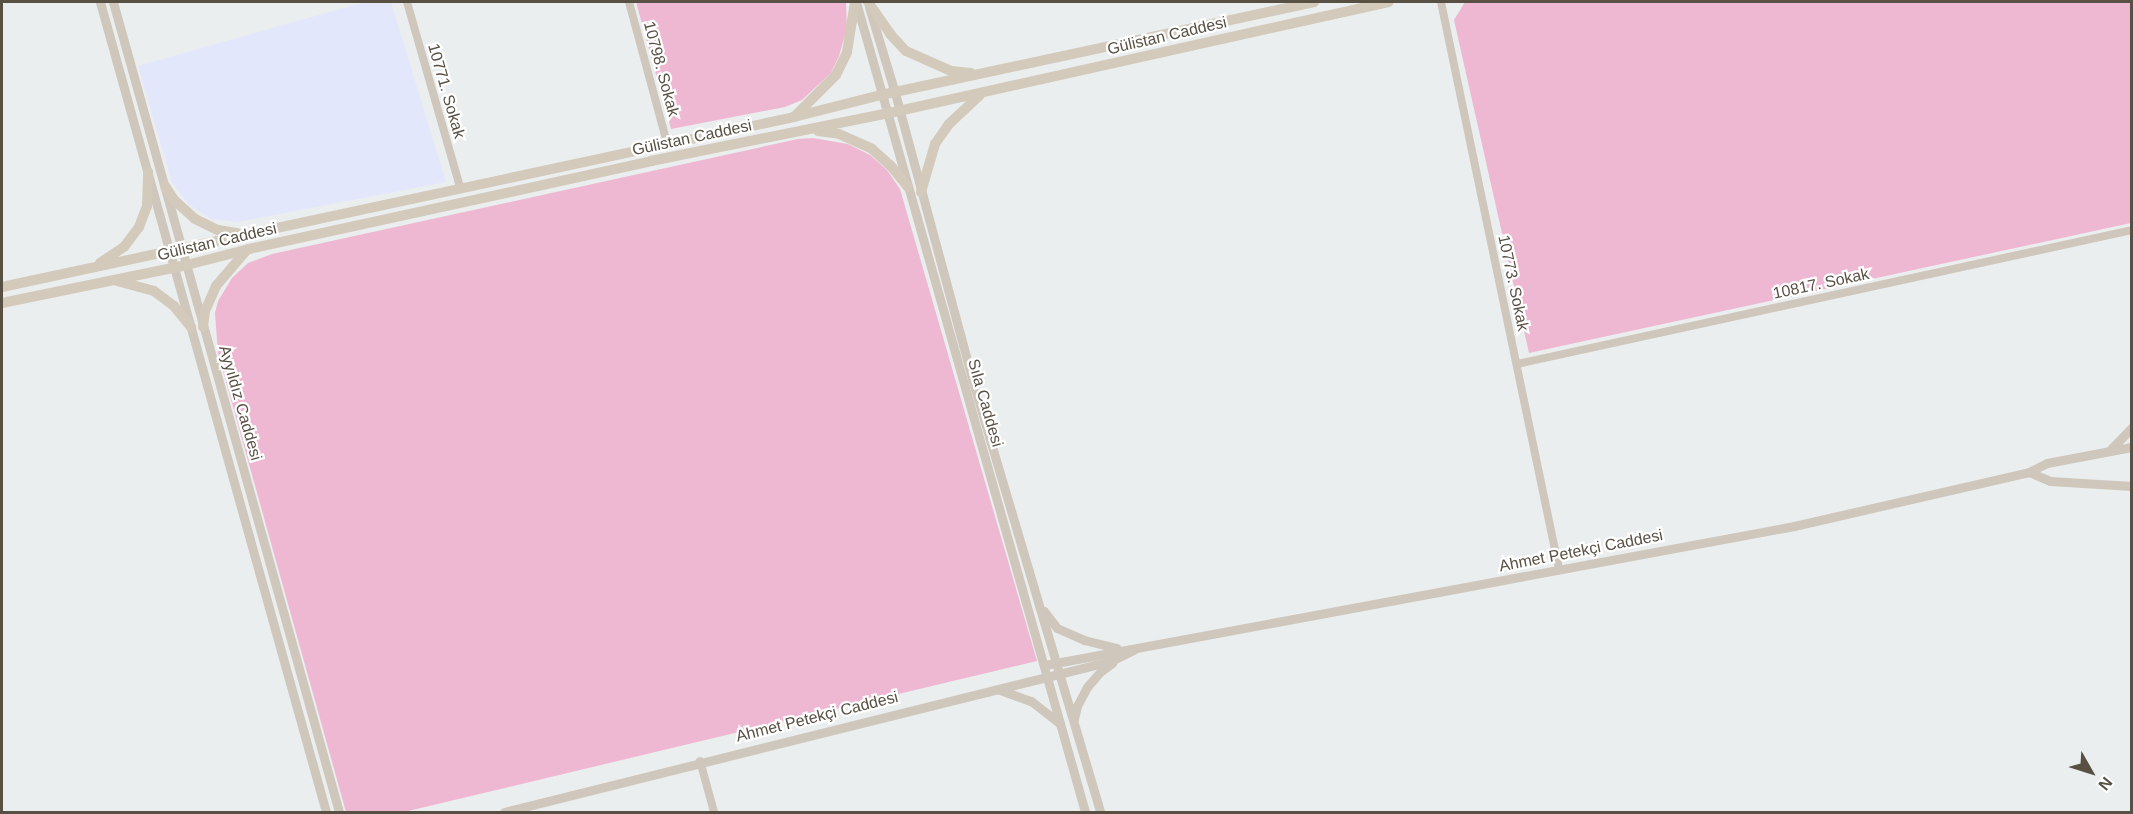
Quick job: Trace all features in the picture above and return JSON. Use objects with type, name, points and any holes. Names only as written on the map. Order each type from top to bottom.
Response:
[{"type":"main road","points":[[795,117],[836,75],[848,46],[855,2]]},
{"type":"main road","points":[[868,2],[890,34],[906,51],[951,71],[980,74]]},
{"type":"main road","points":[[1278,9],[1288,2]]},
{"type":"main road","name":"Gülistan Caddesi","points":[[2,287],[795,117],[881,95],[1314,2]]},
{"type":"main road","name":"Gülistan Caddesi","points":[[2,303],[175,268],[249,249],[899,111],[1357,5],[1389,2]]},
{"type":"main road","points":[[921,192],[936,144],[964,108],[984,92]]},
{"type":"main road","points":[[803,130],[839,134],[861,142],[891,166],[908,187]]},
{"type":"main road","points":[[90,268],[116,254],[139,227],[147,206],[148,172]]},
{"type":"main road","points":[[165,186],[174,200],[195,219],[218,230],[247,234]]},
{"type":"main road","points":[[110,280],[154,291],[197,327],[216,286],[249,249]]},
{"type":"street","name":"Ayyıldız Caddesi","points":[[100,2],[175,268],[197,327],[339,813]]},
{"type":"street","name":"Ayyıldız Caddesi","points":[[113,2],[187,265],[197,327],[326,813]]},
{"type":"street","name":"10771. Sokak","points":[[406,2],[460,187]]},
{"type":"street","name":"10798. Sokak","points":[[629,2],[667,143]]},
{"type":"street","name":"Sıla Caddesi","points":[[855,2],[885,114],[1045,665],[1085,813]]},
{"type":"street","name":"Sıla Caddesi","points":[[868,2],[896,93],[972,379],[1100,813]]},
{"type":"street","name":"10773. Sokak","points":[[1441,2],[1559,569]]},
{"type":"street","name":"10817. Sokak","points":[[1517,364],[2132,230]]},
{"type":"street","points":[[2111,449],[2132,427]]},
{"type":"street","name":"Ahmet Petekçi Caddesi","points":[[504,813],[700,761],[1060,674],[1136,649],[1794,526],[2029,472],[2047,463],[2111,449],[2132,447]]},
{"type":"street","points":[[2029,472],[2050,481],[2132,486]]},
{"type":"street","points":[[1040,607],[1057,628],[1123,653]]},
{"type":"street","name":"Ahmet Petekçi Caddesi","points":[[1045,665],[1123,653]]},
{"type":"street","points":[[1074,722],[1077,706],[1093,678],[1123,653]]},
{"type":"street","points":[[995,690],[1009,692],[1031,701],[1062,726]]},
{"type":"street","points":[[700,761],[714,813]]},
{"type":"shaded area","points":[[365,2],[391,2],[446,182],[238,222],[211,219],[188,204],[172,182],[138,66]]},
{"type":"shaded area","points":[[636,2],[846,2],[847,28],[839,56],[831,73],[802,100],[785,107],[671,129]]},
{"type":"shaded area","points":[[1465,2],[2131,2],[2131,223],[1529,353],[1454,20]]},
{"type":"shaded area","points":[[813,138],[848,144],[870,155],[887,170],[900,189],[1037,661],[404,812],[346,812],[218,353],[215,313],[218,301],[232,278],[248,263],[272,254],[798,139]]}]
